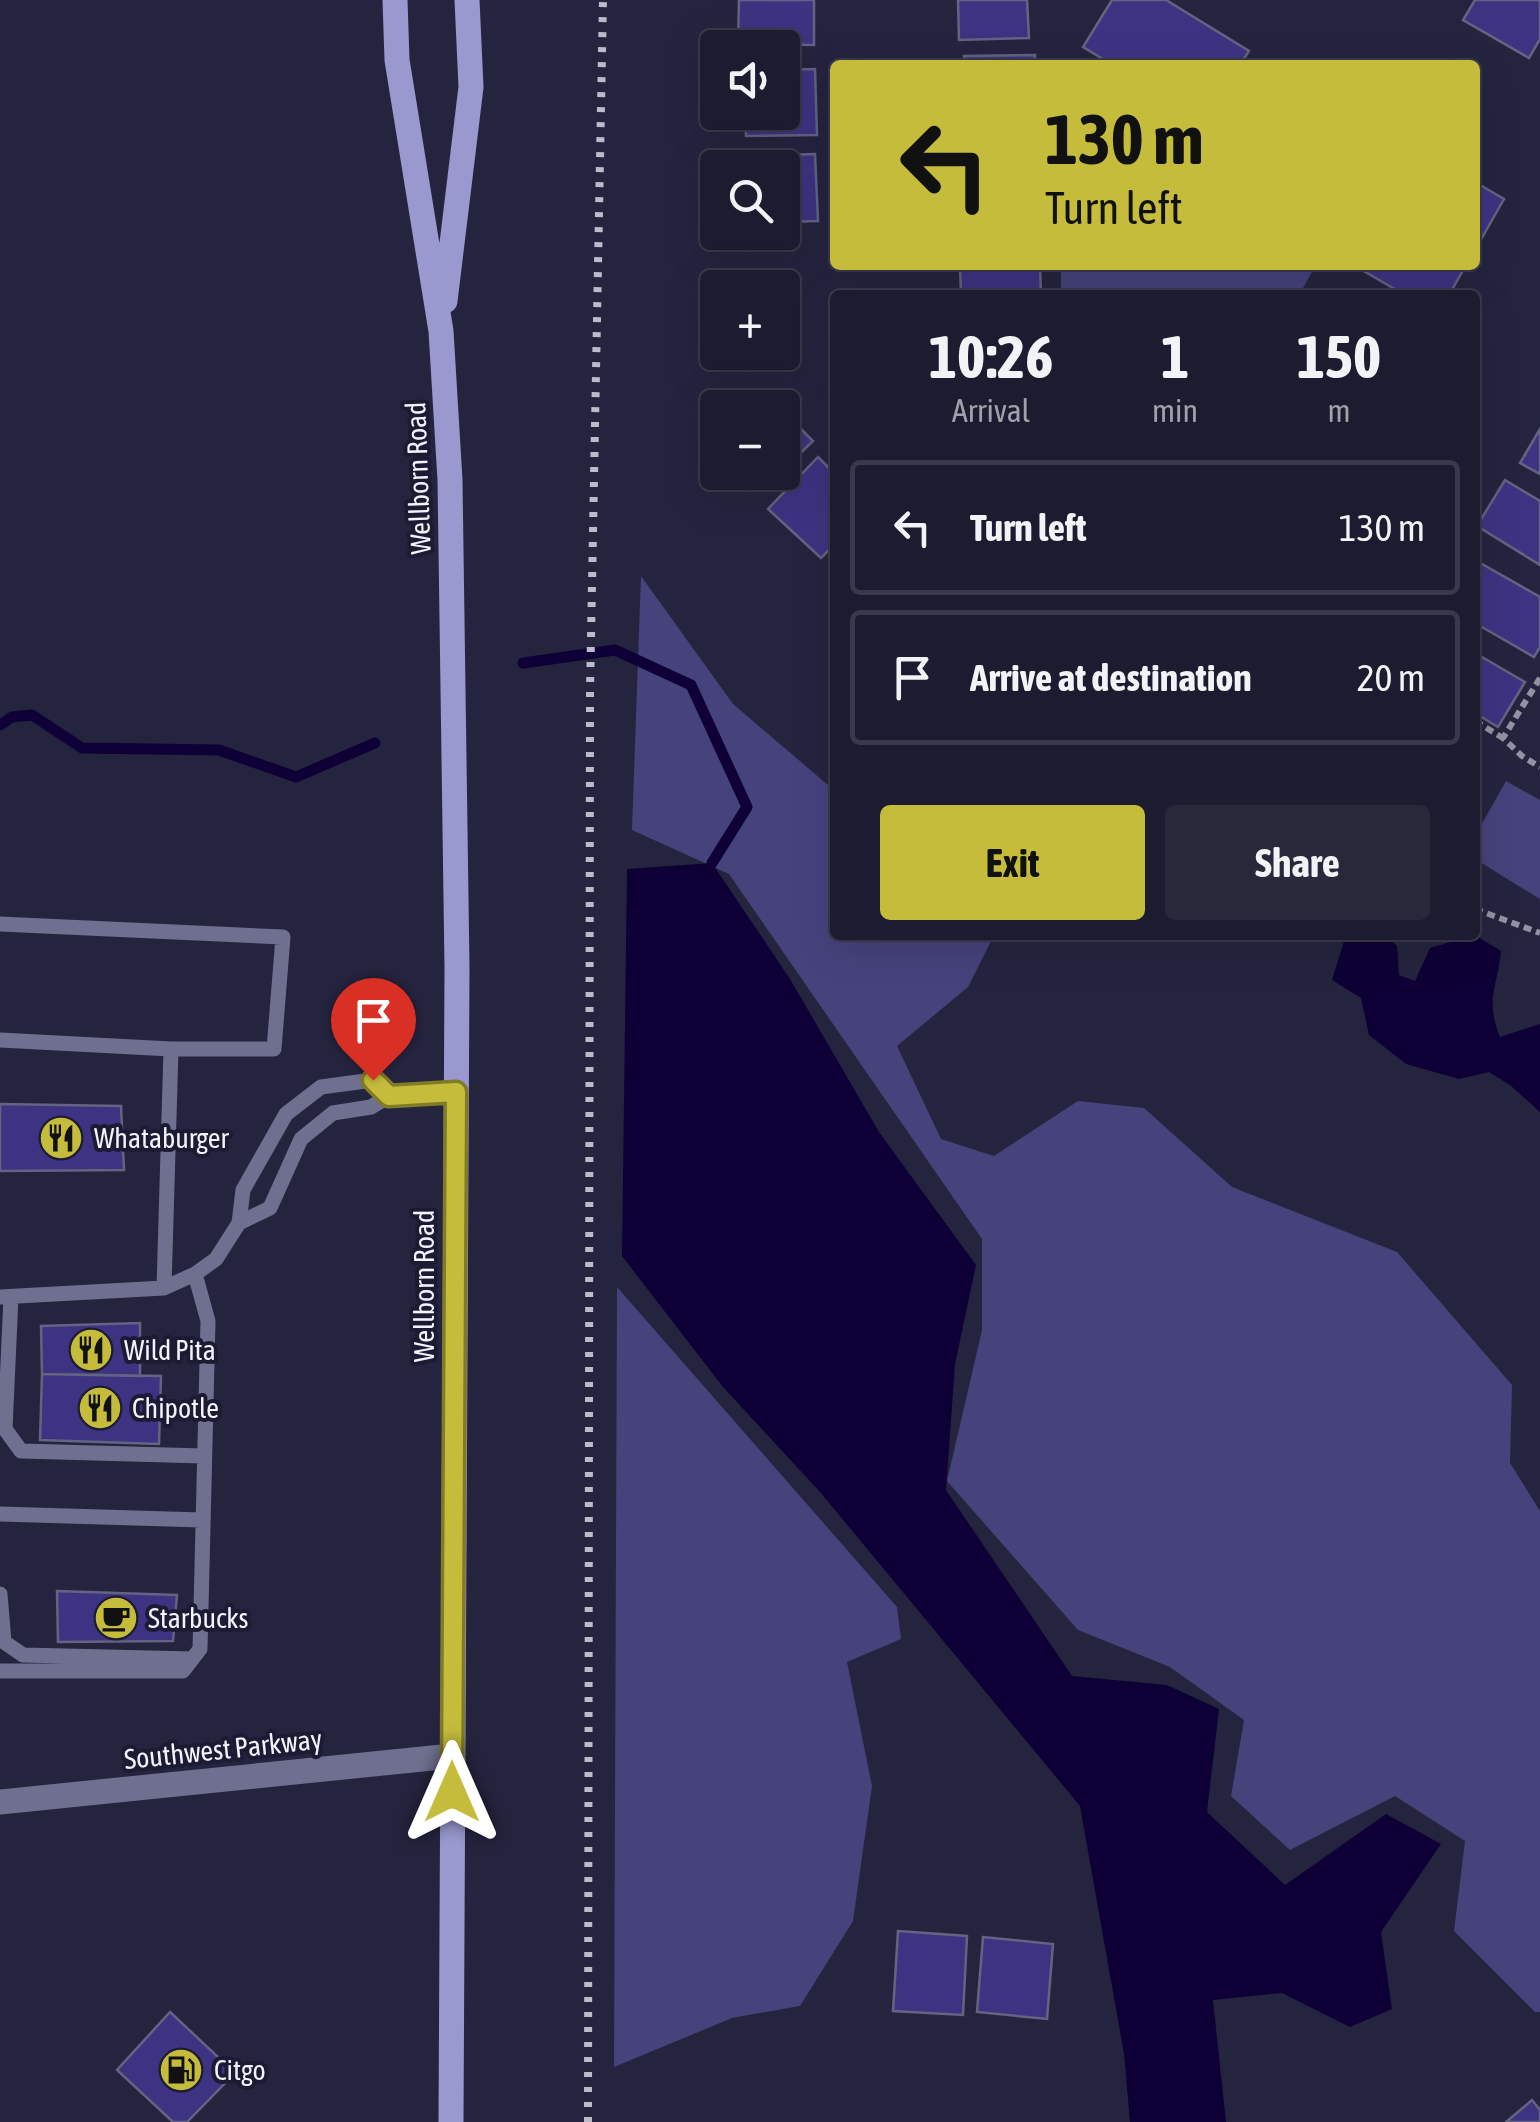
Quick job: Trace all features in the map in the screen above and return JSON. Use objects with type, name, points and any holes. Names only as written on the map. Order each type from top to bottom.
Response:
[{"type":"main road","name":"Wellborn Road","points":[[395,0],[397,60],[441,331],[451,500],[457,968],[450,2122]]},
{"type":"main road","name":"Wellborn Road","points":[[441,331],[471,87],[467,0]]},
{"type":"main road","name":"Southwest Parkway","points":[[0,1802],[452,1756]]},
{"type":"lane","points":[[0,924],[283,938],[274,1049],[170,1049],[0,1040]]},
{"type":"lane","points":[[164,1288],[170,1049]]},
{"type":"lane","points":[[204,1456],[21,1452],[5,1430],[5,1297],[164,1288],[194,1274],[216,1259],[238,1223],[243,1190],[286,1114],[321,1087],[373,1080],[389,1096]]},
{"type":"lane","points":[[238,1223],[270,1208],[300,1139],[333,1113],[371,1106],[389,1096],[456,1092]]},
{"type":"lane","points":[[0,1671],[183,1671],[200,1649],[208,1321],[194,1274]]},
{"type":"lane","points":[[0,1514],[202,1520]]},
{"type":"lane","points":[[0,1594],[4,1642],[23,1654],[192,1659]]},
{"type":"path","points":[[1503,738],[1540,678]]},
{"type":"path","points":[[1480,725],[1540,768]]},
{"type":"path","points":[[1480,910],[1540,933]]},
{"type":"shaded area","points":[[1061,270],[1313,270],[1302,290],[1061,290]]},
{"type":"shaded area","points":[[641,576],[733,704],[830,787],[830,940],[992,940],[968,987],[897,1046],[941,1139],[994,1156],[1078,1101],[1144,1108],[1232,1187],[1397,1252],[1512,1385],[1510,1463],[1540,1511],[1540,2012],[1535,2012],[1454,1931],[1465,1841],[1395,1796],[1290,1850],[1231,1796],[1244,1720],[1170,1667],[1078,1630],[947,1481],[982,1330],[982,1239],[729,874],[632,830]]},
{"type":"shaded area","points":[[1506,781],[1540,800],[1540,899],[1480,862],[1480,827]]},
{"type":"shaded area","points":[[712,863],[790,979],[879,1132],[976,1265],[955,1364],[946,1490],[1072,1676],[1167,1685],[1219,1709],[1207,1812],[1285,1885],[1386,1814],[1441,1844],[1381,1932],[1392,2009],[1350,2027],[1282,1993],[1213,2000],[1226,2122],[1130,2122],[1124,2054],[1080,1806],[820,1492],[723,1387],[622,1256],[627,869]]},
{"type":"shaded area","points":[[1480,938],[1501,951],[1493,1013],[1500,1037],[1540,1024],[1540,1112],[1489,1072],[1459,1079],[1406,1064],[1369,1035],[1361,998],[1332,980],[1344,940],[1390,940],[1397,946],[1399,975],[1415,981],[1430,948]]},
{"type":"shaded area","points":[[617,1287],[897,1607],[901,1639],[847,1662],[872,1786],[853,1921],[800,2006],[732,2018],[614,2067]]},
{"type":"building","points":[[739,0],[814,0],[814,45],[800,45],[800,30],[738,30]]},
{"type":"building","points":[[958,0],[1027,0],[1029,38],[959,40]]},
{"type":"building","points":[[1112,0],[1166,0],[1249,51],[1243,60],[1105,60],[1083,47]]},
{"type":"building","points":[[1475,0],[1540,0],[1540,39],[1529,58],[1463,20]]},
{"type":"building","points":[[1035,55],[1035,60],[964,60],[964,56]]},
{"type":"building","points":[[800,69],[815,69],[817,135],[746,136],[746,130],[800,130]]},
{"type":"building","points":[[800,154],[815,154],[818,221],[800,222]]},
{"type":"building","points":[[1480,185],[1504,199],[1480,241]]},
{"type":"building","points":[[960,270],[1040,270],[1041,290],[961,290]]},
{"type":"building","points":[[1362,270],[1463,270],[1452,290],[1396,290]]},
{"type":"building","points":[[800,428],[813,441],[800,454]]},
{"type":"building","points":[[1540,429],[1540,474],[1520,463]]},
{"type":"building","points":[[818,457],[830,469],[830,549],[821,558],[768,509],[786,490],[800,490],[800,476]]},
{"type":"building","points":[[1505,480],[1540,501],[1540,565],[1480,528],[1480,521]]},
{"type":"building","points":[[1480,563],[1540,597],[1540,647],[1534,657],[1480,626]]},
{"type":"building","points":[[1480,656],[1525,682],[1498,727],[1480,716]]},
{"type":"building","name":"Whataburger","points":[[0,1104],[121,1106],[124,1170],[0,1171]]},
{"type":"building","name":"Wild Pita","points":[[140,1323],[140,1376],[42,1374],[41,1326]]},
{"type":"building","name":"Chipotle","points":[[42,1374],[161,1376],[159,1444],[40,1440]]},
{"type":"building","name":"Starbucks","points":[[57,1591],[177,1595],[173,1641],[58,1642]]},
{"type":"building","points":[[898,1931],[967,1936],[963,2015],[893,2011]]},
{"type":"building","points":[[983,1937],[1053,1944],[1047,2019],[977,2012]]},
{"type":"building","points":[[170,2012],[235,2073],[187,2122],[173,2122],[117,2070]]},
{"type":"building","points":[[1532,2100],[1540,2110],[1540,2122],[1506,2122]]},
{"type":"waterway","points":[[523,663],[615,650],[691,685],[747,807],[712,863]]},
{"type":"waterway","points":[[0,725],[12,717],[32,715],[82,748],[219,750],[296,777],[375,743]]},
{"type":"railway","points":[[588,2122],[590,691],[603,0]]},
{"type":"place","name":"Whataburger","points":[[61,1138]]},
{"type":"place","name":"Wild Pita","points":[[91,1350]]},
{"type":"place","name":"Chipotle","points":[[100,1408]]},
{"type":"place","name":"Starbucks","points":[[116,1618]]},
{"type":"place","name":"Citgo","points":[[181,2070]]},
{"type":"route","points":[[373,1080],[389,1096],[456,1092],[452,1792]]}]
